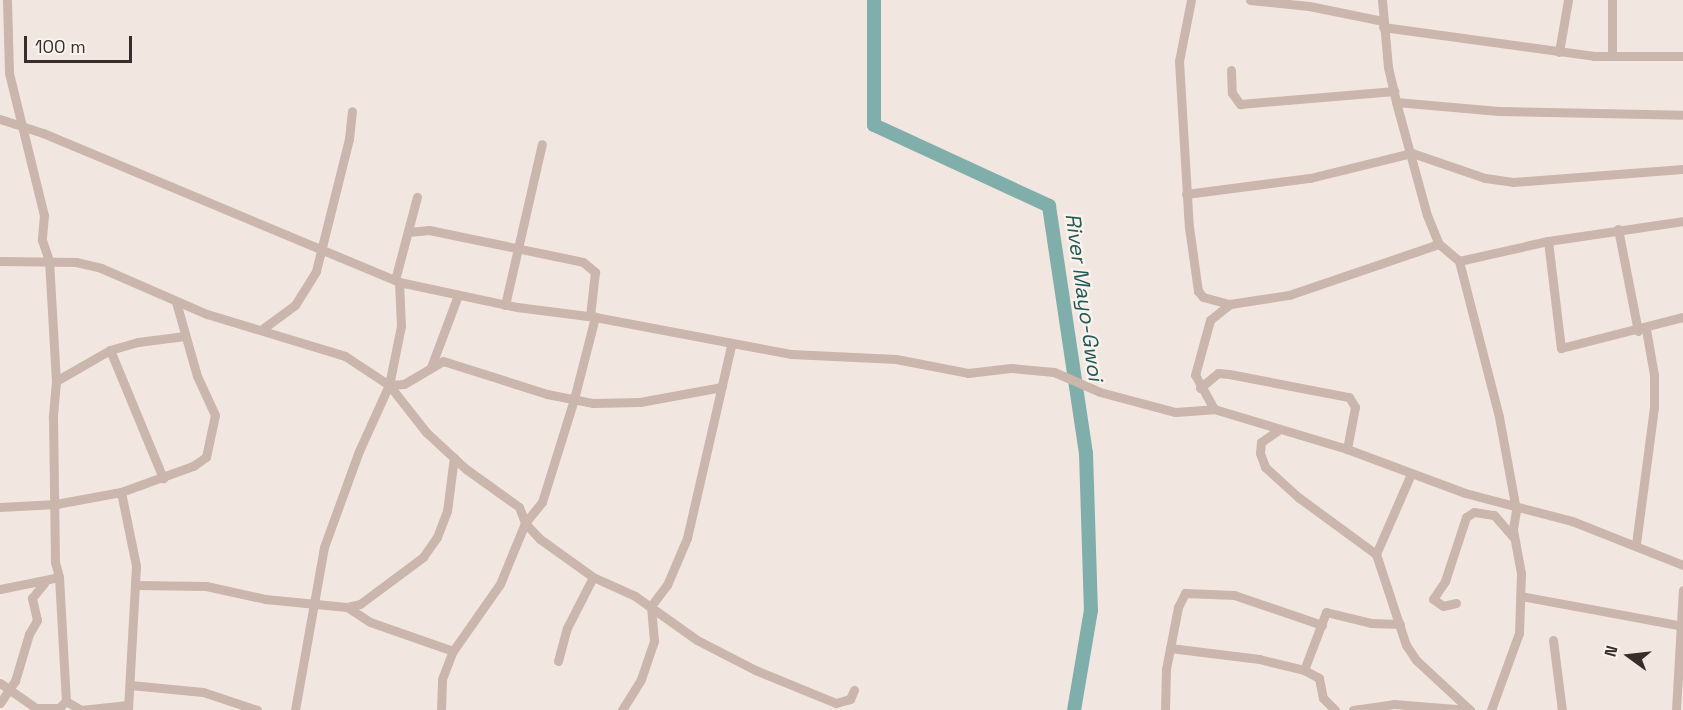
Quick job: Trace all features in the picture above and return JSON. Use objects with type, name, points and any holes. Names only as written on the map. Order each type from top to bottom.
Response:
[{"type":"street","points":[[0,682],[37,709],[59,708],[66,701],[59,578],[55,562],[56,504],[53,418],[56,381],[49,260],[42,240],[44,215],[9,73],[7,0]]},
{"type":"street","points":[[1191,0],[1179,61],[1186,194],[1198,291],[1212,301],[1230,304],[1288,295],[1439,244]]},
{"type":"street","points":[[1250,0],[1309,6],[1383,24],[1559,52],[1612,56],[1683,56]]},
{"type":"street","points":[[1382,0],[1383,24],[1396,102],[1412,153],[1427,215],[1439,244],[1459,261],[1499,417],[1516,510],[1514,538],[1521,596],[1519,633],[1491,710]]},
{"type":"street","points":[[1559,52],[1568,0]]},
{"type":"street","points":[[1612,0],[1612,56]]},
{"type":"street","points":[[1231,70],[1232,93],[1240,104],[1394,91]]},
{"type":"street","points":[[1396,102],[1499,111],[1683,115]]},
{"type":"street","points":[[261,330],[279,320],[308,289],[322,252],[349,139],[352,111]]},
{"type":"street","points":[[0,118],[397,281],[505,305],[592,317],[731,346],[816,357],[896,359],[968,373],[1033,368],[1054,372],[1100,392],[1175,412],[1214,409],[1278,431],[1347,449],[1516,510],[1572,521],[1636,544],[1683,565]]},
{"type":"street","points":[[505,305],[542,144]]},
{"type":"street","points":[[1186,194],[1310,178],[1412,153],[1485,178],[1513,182],[1683,169]]},
{"type":"street","points":[[295,710],[311,604],[336,510],[389,385],[401,326],[397,281],[417,197]]},
{"type":"street","points":[[1459,261],[1548,241],[1683,221]]},
{"type":"street","points":[[1618,229],[1654,375],[1654,407],[1636,544]]},
{"type":"street","points":[[409,232],[429,230],[592,266],[595,281],[592,317],[574,399],[542,501],[525,523],[500,584],[453,651],[442,679],[441,710]]},
{"type":"street","points":[[1548,241],[1561,348],[1642,330],[1683,317]]},
{"type":"street","points":[[0,261],[49,260],[101,268],[176,302],[345,356],[389,385],[408,413],[454,458],[519,507],[525,523],[540,539],[593,577],[651,606],[697,640],[826,700],[844,704],[854,690]]},
{"type":"street","points":[[430,367],[458,295]]},
{"type":"street","points":[[0,507],[56,504],[121,492],[163,478],[206,457],[214,421],[176,302]]},
{"type":"street","points":[[1214,409],[1200,388],[1195,375],[1210,320],[1230,304]]},
{"type":"street","points":[[56,381],[110,350],[138,342],[185,336]]},
{"type":"street","points":[[622,710],[641,679],[654,641],[651,606],[667,585],[687,538],[731,346]]},
{"type":"street","points":[[110,350],[163,478]]},
{"type":"street","points":[[389,385],[404,384],[443,361],[547,394],[574,399],[640,402],[722,387]]},
{"type":"street","points":[[1200,388],[1218,373],[1348,397],[1355,407],[1347,449]]},
{"type":"street","points":[[1278,431],[1261,442],[1260,453],[1264,466],[1298,497],[1376,554],[1400,624],[1416,660],[1469,710]]},
{"type":"street","points":[[136,585],[206,586],[311,604],[347,607],[370,598],[423,556],[437,537],[447,511],[454,458]]},
{"type":"street","points":[[1376,554],[1411,474]]},
{"type":"street","points":[[66,701],[81,710],[128,707],[136,585],[134,544],[121,492]]},
{"type":"street","points":[[1456,603],[1443,606],[1433,599],[1445,581],[1466,517],[1474,512],[1494,515],[1514,538]]},
{"type":"street","points":[[558,661],[567,628],[593,577]]},
{"type":"street","points":[[0,589],[44,583],[59,578]]},
{"type":"street","points":[[0,704],[10,689],[28,634],[39,615],[32,597],[44,583]]},
{"type":"street","points":[[1676,710],[1678,625],[1683,590]]},
{"type":"street","points":[[1165,710],[1170,648],[1185,593],[1234,596],[1322,625]]},
{"type":"street","points":[[1521,596],[1678,625]]},
{"type":"street","points":[[347,607],[370,622],[453,651]]},
{"type":"street","points":[[1304,670],[1330,611],[1371,623],[1400,624]]},
{"type":"street","points":[[1554,640],[1563,710]]},
{"type":"street","points":[[1170,648],[1259,659],[1304,670],[1319,678],[1323,698],[1335,710]]},
{"type":"street","points":[[130,685],[203,692],[256,710]]},
{"type":"street","points":[[1353,710],[1394,704],[1469,710]]},
{"type":"waterway","name":"River Mayo-Gwoi","points":[[874,0],[874,125],[1049,206],[1086,453],[1091,610],[1074,710]]}]
